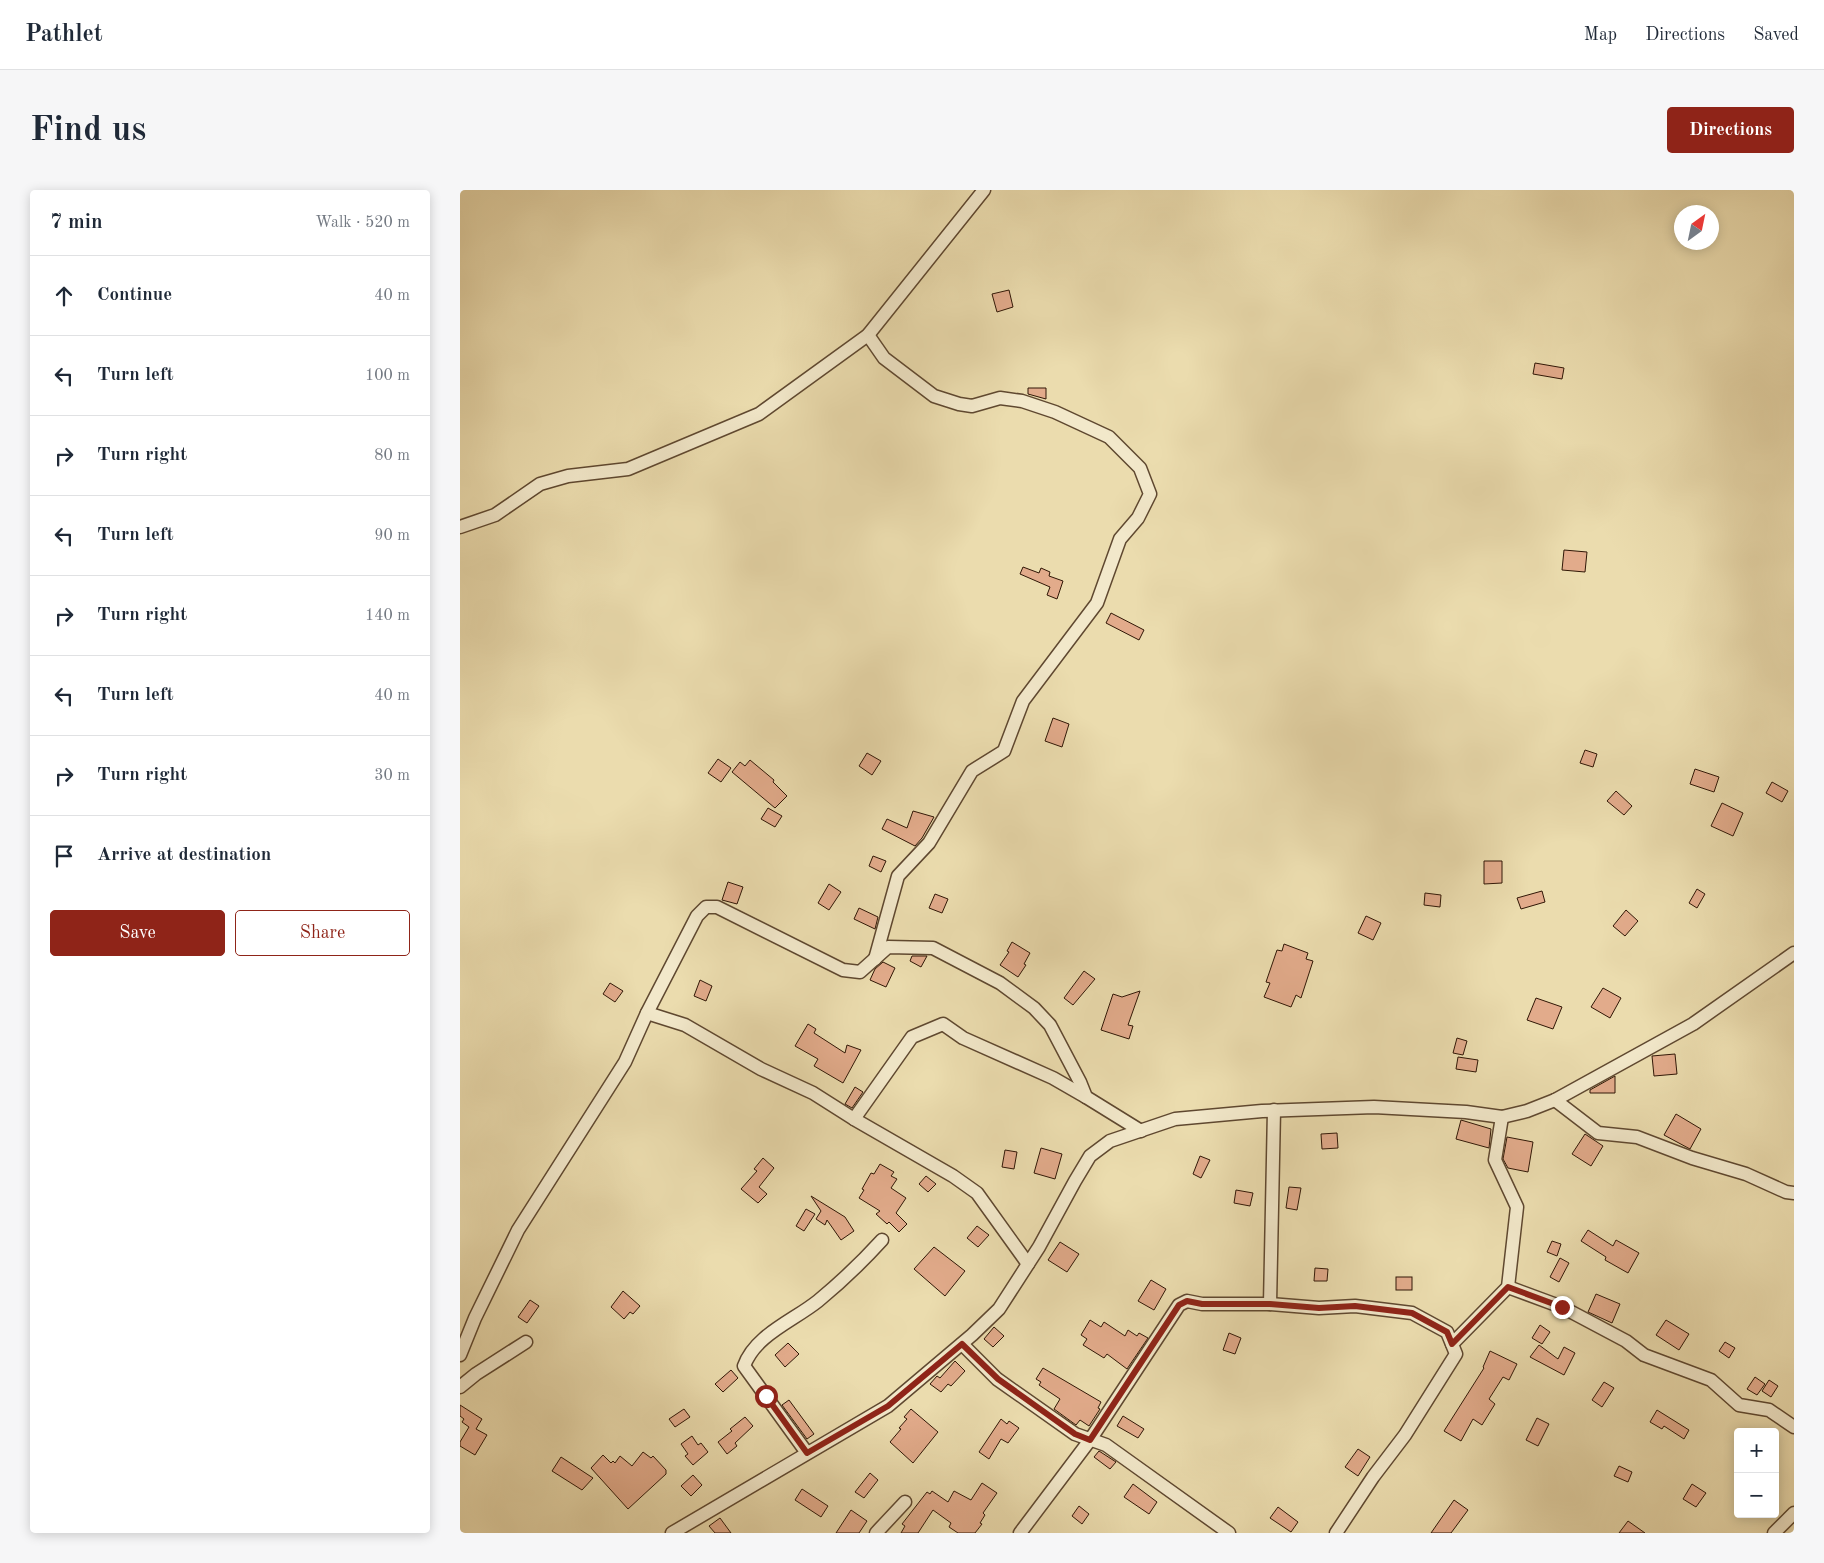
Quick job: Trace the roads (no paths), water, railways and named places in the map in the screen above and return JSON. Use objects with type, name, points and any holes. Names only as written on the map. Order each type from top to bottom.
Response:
[{"type":"street","points":[[460,527],[494,515],[540,484],[568,476],[628,468],[759,414],[868,335],[984,190]]},
{"type":"street","points":[[868,335],[884,358],[942,400],[972,406],[1000,398],[1022,401],[1055,412],[1109,438],[1140,468],[1150,494],[1138,518],[1120,539],[1097,603],[1023,701],[1004,751],[972,771],[929,843],[898,876],[875,959]]},
{"type":"street","points":[[460,1355],[475,1318],[518,1230],[625,1062],[647,1013],[698,916],[706,907],[717,907],[843,970],[860,972],[888,947],[933,948],[1000,983],[1034,1008],[1050,1025],[1086,1097]]},
{"type":"street","points":[[672,1533],[888,1406],[962,1344],[999,1309],[1028,1264],[1090,1156],[1110,1141],[1175,1119],[1274,1110],[1374,1107],[1466,1112],[1502,1117],[1527,1111],[1555,1100],[1693,1024],[1794,953]]},
{"type":"street","points":[[647,1013],[686,1025],[762,1069],[813,1093],[854,1120],[953,1176],[977,1192],[1028,1264]]},
{"type":"street","points":[[854,1120],[912,1037],[943,1024],[964,1038],[1053,1078],[1141,1131]]},
{"type":"street","points":[[1555,1100],[1598,1133],[1637,1137],[1692,1158],[1746,1174],[1786,1192],[1794,1193]]},
{"type":"street","points":[[1270,1304],[1274,1110]]},
{"type":"street","points":[[1452,1344],[1508,1287],[1518,1207],[1495,1160],[1502,1117]]},
{"type":"street","points":[[807,1453],[744,1366],[748,1353],[771,1333],[816,1302],[857,1267],[882,1240]]},
{"type":"street","points":[[1508,1287],[1562,1307],[1626,1341],[1644,1355],[1711,1380],[1739,1405],[1769,1410],[1794,1427]]},
{"type":"street","points":[[1020,1533],[1090,1440],[1179,1305],[1187,1301],[1202,1304],[1270,1304],[1319,1308],[1355,1306],[1412,1313],[1447,1332],[1456,1354],[1405,1435],[1373,1477],[1336,1533]]},
{"type":"street","points":[[460,1387],[476,1374],[526,1342]]},
{"type":"street","points":[[962,1344],[998,1379],[1075,1434],[1106,1446],[1229,1533]]},
{"type":"street","points":[[876,1533],[905,1502]]},
{"type":"street","points":[[1774,1533],[1794,1513]]}]
